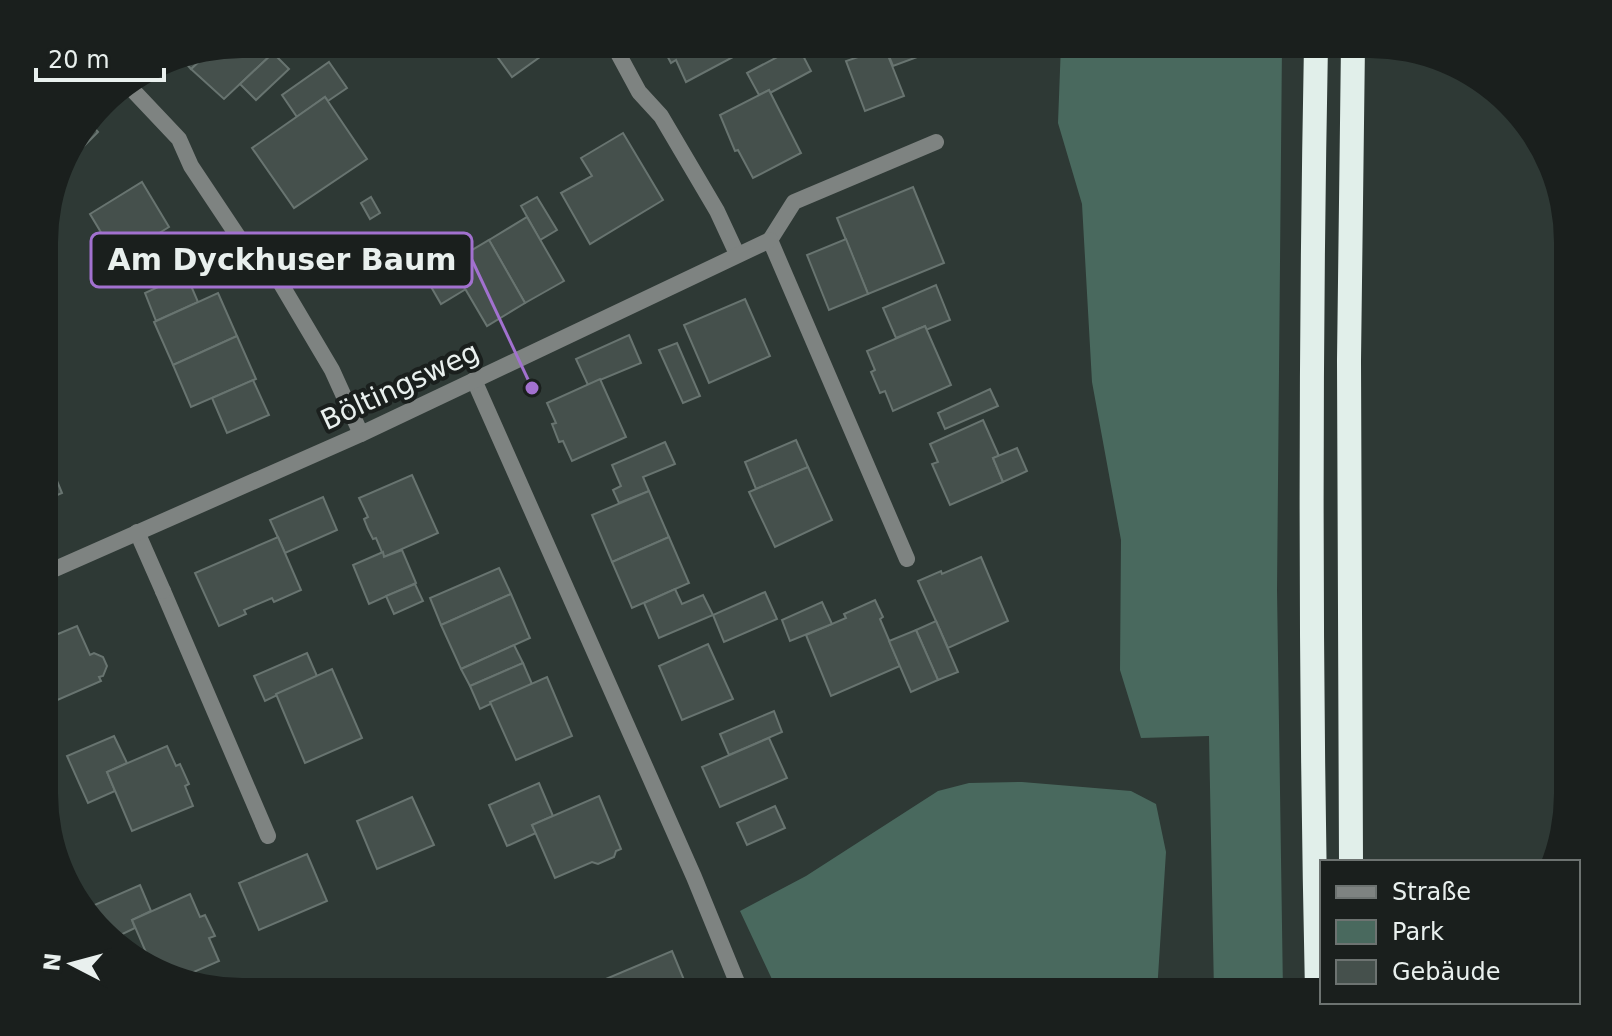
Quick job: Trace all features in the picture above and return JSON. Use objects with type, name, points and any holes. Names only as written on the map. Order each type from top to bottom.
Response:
[{"type":"highway","points":[[1316,58],[1312,764],[1317,978]]},
{"type":"highway","points":[[1351,860],[1349,361],[1353,58]]},
{"type":"street","points":[[621,58],[639,92],[661,116],[717,211],[737,254]]},
{"type":"street","points":[[135,93],[179,139],[191,166],[243,244],[271,267],[332,370],[361,434]]},
{"type":"street","points":[[907,559],[770,240],[794,202],[936,142]]},
{"type":"street","name":"Böltingsweg","points":[[58,568],[361,434],[770,240]]},
{"type":"street","points":[[474,380],[694,877],[735,978]]},
{"type":"street","points":[[137,532],[268,836]]},
{"type":"green space","points":[[1060,58],[1282,58],[1277,590],[1283,978],[1214,978],[1209,736],[1141,738],[1120,670],[1121,540],[1092,382],[1082,204],[1058,123]]},
{"type":"green space","points":[[1022,782],[1131,791],[1156,804],[1166,852],[1158,978],[771,978],[740,911],[806,876],[938,791],[969,783]]},
{"type":"building","points":[[230,58],[268,58],[224,99],[191,69],[197,64]]},
{"type":"building","points":[[268,58],[278,58],[289,69],[256,100],[240,84]]},
{"type":"building","points":[[498,58],[538,58],[512,77]]},
{"type":"building","points":[[668,58],[731,58],[686,82],[676,60],[671,63]]},
{"type":"building","points":[[775,58],[804,58],[811,71],[770,93],[769,90],[759,95],[747,73]]},
{"type":"building","points":[[889,58],[904,96],[865,111],[846,61]]},
{"type":"building","points":[[890,58],[915,58],[893,66]]},
{"type":"building","points":[[329,62],[347,88],[328,101],[325,97],[297,117],[282,95]]},
{"type":"building","points":[[769,90],[801,153],[753,178],[738,150],[735,151],[720,115]]},
{"type":"building","points":[[325,97],[367,159],[294,208],[252,148]]},
{"type":"building","points":[[623,133],[663,200],[590,244],[561,193],[592,176],[581,158]]},
{"type":"building","points":[[142,182],[169,227],[117,259],[90,214]]},
{"type":"building","points":[[913,187],[944,263],[868,294],[837,218]]},
{"type":"building","points":[[371,197],[380,213],[370,219],[361,203]]},
{"type":"building","points":[[537,197],[557,230],[540,240],[521,206]]},
{"type":"building","points":[[527,217],[564,281],[525,303],[489,240]]},
{"type":"building","points":[[437,238],[466,289],[441,304],[411,252]]},
{"type":"building","points":[[846,239],[868,294],[829,310],[807,255]]},
{"type":"building","points":[[489,240],[525,303],[487,326],[450,263]]},
{"type":"building","points":[[186,274],[198,302],[156,321],[145,293]]},
{"type":"building","points":[[936,285],[950,320],[896,338],[883,308]]},
{"type":"building","points":[[218,293],[237,336],[173,365],[154,322]]},
{"type":"building","points":[[745,299],[770,356],[709,383],[684,325]]},
{"type":"building","points":[[925,326],[951,385],[893,411],[885,391],[880,393],[867,351]]},
{"type":"building","points":[[629,335],[641,363],[588,385],[576,359]]},
{"type":"building","points":[[237,336],[256,379],[191,407],[173,365]]},
{"type":"building","points":[[677,343],[700,396],[683,403],[659,350]]},
{"type":"building","points":[[600,379],[626,437],[572,461],[563,441],[559,442],[552,424],[556,423],[547,403]]},
{"type":"building","points":[[253,380],[269,415],[227,433],[212,398]]},
{"type":"building","points":[[990,389],[998,406],[945,429],[938,413]]},
{"type":"building","points":[[983,420],[999,456],[993,458],[1003,482],[950,505],[932,464],[938,462],[930,444]]},
{"type":"building","points":[[796,440],[808,467],[756,489],[745,462]]},
{"type":"building","points":[[665,442],[675,464],[643,477],[649,491],[619,503],[613,490],[621,486],[612,465]]},
{"type":"building","points":[[1017,448],[1027,471],[1003,482],[993,458]]},
{"type":"building","points":[[808,467],[832,520],[775,547],[749,492]]},
{"type":"building","points":[[412,475],[438,533],[384,557],[376,538],[373,539],[368,529],[364,519],[368,517],[359,498]]},
{"type":"building","points":[[649,491],[669,537],[612,562],[592,515]]},
{"type":"building","points":[[323,497],[337,530],[285,553],[270,520]]},
{"type":"building","points":[[278,537],[301,590],[244,610],[246,614],[219,626],[195,573]]},
{"type":"building","points":[[669,537],[689,583],[632,608],[612,562]]},
{"type":"building","points":[[402,550],[416,583],[369,604],[353,565],[383,552],[384,557]]},
{"type":"building","points":[[981,557],[1008,621],[948,648],[918,581]]},
{"type":"building","points":[[499,568],[511,594],[441,625],[430,598]]},
{"type":"building","points":[[415,584],[423,601],[394,614],[386,596]]},
{"type":"building","points":[[675,589],[682,604],[703,595],[713,615],[659,638],[644,603]]},
{"type":"building","points":[[765,592],[777,619],[724,642],[713,615]]},
{"type":"building","points":[[511,594],[530,638],[461,669],[441,625]]},
{"type":"building","points":[[875,600],[900,666],[831,696],[806,635],[846,618],[844,614]]},
{"type":"building","points":[[822,602],[832,624],[790,641],[782,620]]},
{"type":"building","points":[[936,621],[958,672],[938,680],[916,630]]},
{"type":"building","points":[[77,626],[90,655],[94,653],[103,657],[107,666],[103,676],[99,677],[101,681],[58,700],[58,634]]},
{"type":"building","points":[[916,630],[938,680],[911,692],[889,641]]},
{"type":"building","points":[[708,644],[733,699],[682,720],[659,666]]},
{"type":"building","points":[[514,645],[523,663],[470,686],[461,669]]},
{"type":"building","points":[[307,653],[317,676],[265,701],[254,676]]},
{"type":"building","points":[[523,663],[532,684],[480,709],[470,686]]},
{"type":"building","points":[[332,669],[362,738],[305,763],[276,694]]},
{"type":"building","points":[[547,677],[572,736],[516,760],[490,702]]},
{"type":"building","points":[[774,711],[782,732],[729,755],[720,734]]},
{"type":"building","points":[[114,736],[127,763],[107,772],[115,791],[88,803],[67,756]]},
{"type":"building","points":[[769,738],[787,778],[720,807],[702,767]]},
{"type":"building","points":[[167,746],[189,784],[185,786],[193,806],[132,831],[107,772]]},
{"type":"building","points":[[539,783],[553,816],[532,825],[536,833],[507,846],[489,805]]},
{"type":"building","points":[[599,796],[621,849],[616,851],[614,857],[598,864],[592,862],[555,878],[532,825]]},
{"type":"building","points":[[412,797],[434,845],[377,869],[357,821]]},
{"type":"building","points":[[775,806],[785,828],[747,845],[737,823]]},
{"type":"building","points":[[307,854],[327,901],[259,930],[239,883]]},
{"type":"building","points":[[140,885],[151,911],[132,920],[135,928],[123,934],[96,906]]},
{"type":"building","points":[[190,894],[200,917],[205,915],[215,936],[209,938],[219,961],[196,971],[161,959],[145,950],[132,920]]},
{"type":"building","points":[[672,951],[683,978],[608,978]]},
{"type":"place","name":"Am Dyckhuser Baum","points":[[532,388]]}]
